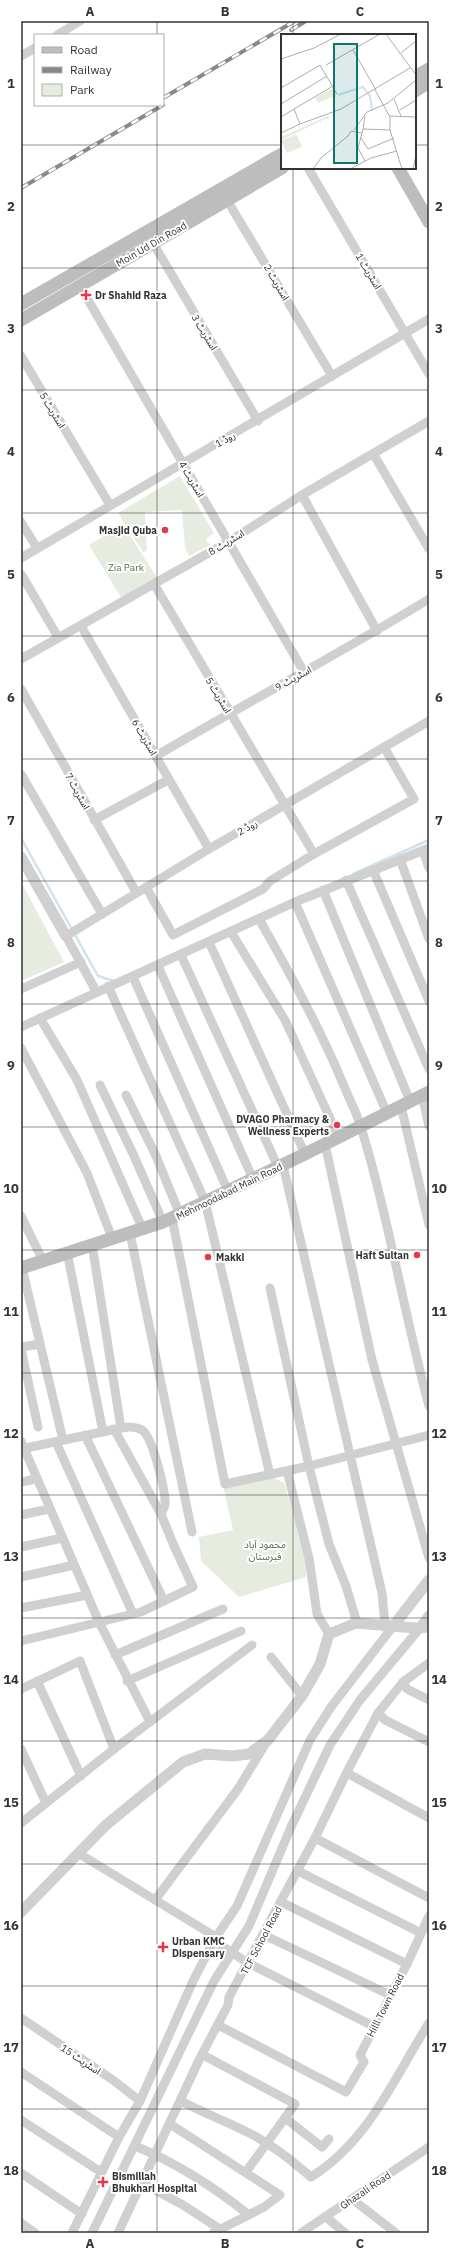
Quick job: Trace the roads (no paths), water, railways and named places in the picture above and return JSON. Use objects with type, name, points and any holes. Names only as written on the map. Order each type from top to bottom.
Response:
[{"type":"main road","points":[[416,76],[429,69]]},
{"type":"main road","points":[[416,89],[429,82]]},
{"type":"main road","name":"Moin Ud Din Road","points":[[21,320],[80,286],[115,257],[220,189],[281,155]]},
{"type":"main road","name":"Moin Ud Din Road","points":[[21,304],[115,257],[153,243],[281,169]]},
{"type":"main road","points":[[399,169],[429,222]]},
{"type":"main road","name":"Mehmoodabad Main Road","points":[[21,1268],[92,1244],[143,1230],[228,1191],[416,1099]]},
{"type":"street","points":[[59,34],[80,21]]},
{"type":"street","points":[[21,56],[34,49]]},
{"type":"street","name":"اسٹریٹ 1","points":[[309,169],[429,374]]},
{"type":"street","name":"اسٹریٹ 2","points":[[220,189],[228,199],[332,376]]},
{"type":"street","name":"اسٹریٹ 3","points":[[153,243],[258,420]]},
{"type":"street","name":"اسٹریٹ 4","points":[[80,286],[304,672]]},
{"type":"street","name":"روڈ 1","points":[[21,558],[182,462],[258,420],[429,319]]},
{"type":"street","name":"اسٹریٹ 5","points":[[21,356],[110,505]]},
{"type":"street","name":"اسٹریٹ 8","points":[[21,659],[228,542],[302,495],[374,455],[429,421]]},
{"type":"street","points":[[374,455],[429,549]]},
{"type":"street","points":[[302,495],[377,631]]},
{"type":"street","points":[[21,522],[37,548]]},
{"type":"street","points":[[21,574],[58,637]]},
{"type":"street","name":"اسٹریٹ 5","points":[[154,584],[314,854]]},
{"type":"street","name":"اسٹریٹ 9","points":[[156,756],[230,712],[377,631],[429,599]]},
{"type":"street","name":"اسٹریٹ 6","points":[[80,626],[208,849]]},
{"type":"street","name":"اسٹریٹ 7","points":[[21,689],[136,892]]},
{"type":"street","name":"روڈ 2","points":[[69,934],[208,849],[429,721]]},
{"type":"street","points":[[146,887],[173,935],[263,889],[270,881],[314,854],[414,799],[384,747]]},
{"type":"street","points":[[21,774],[100,915]]},
{"type":"street","points":[[94,820],[168,780]]},
{"type":"street","points":[[21,1027],[96,991],[158,966],[295,902],[346,880],[426,850],[429,868]]},
{"type":"street","points":[[21,857],[69,934],[96,991]]},
{"type":"street","points":[[400,859],[429,939]]},
{"type":"street","points":[[373,870],[429,1001]]},
{"type":"street","points":[[346,880],[429,1069]]},
{"type":"street","points":[[323,890],[429,1126]]},
{"type":"street","points":[[295,902],[387,1113]]},
{"type":"street","points":[[259,919],[304,999],[361,1126],[390,1243],[411,1338],[429,1406]]},
{"type":"street","points":[[231,932],[285,1020],[338,1138]]},
{"type":"street","points":[[209,942],[305,1154]]},
{"type":"street","points":[[181,955],[280,1166],[382,1593],[393,1625]]},
{"type":"street","points":[[21,989],[81,962]]},
{"type":"street","points":[[158,966],[253,1179]]},
{"type":"street","points":[[133,977],[228,1191]]},
{"type":"street","points":[[108,986],[205,1201],[233,1313],[270,1475]]},
{"type":"street","points":[[40,1018],[77,1080],[143,1230]]},
{"type":"street","points":[[21,1048],[88,1173],[112,1238]]},
{"type":"street","points":[[100,1085],[134,1156],[171,1218]]},
{"type":"street","points":[[126,1095],[156,1156],[171,1218],[226,1484],[309,1466],[395,1442],[429,1435]]},
{"type":"street","points":[[416,1099],[429,1225]]},
{"type":"street","points":[[325,1144],[372,1360],[429,1558]]},
{"type":"street","points":[[21,1216],[43,1261]]},
{"type":"street","points":[[130,1233],[192,1532]]},
{"type":"street","points":[[21,1641],[133,1614],[194,1587],[174,1546],[161,1514],[118,1428],[92,1244]]},
{"type":"street","points":[[67,1252],[103,1432]]},
{"type":"street","points":[[21,1268],[40,1344],[60,1441],[133,1614]]},
{"type":"street","points":[[270,1288],[309,1466],[329,1544],[346,1586],[358,1623]]},
{"type":"street","points":[[38,1427],[21,1348],[40,1344]]},
{"type":"street","points":[[150,1722],[127,1681],[99,1622],[22,1446],[60,1441],[118,1428],[133,1427],[142,1430],[150,1438],[165,1505],[161,1514]]},
{"type":"street","points":[[85,1435],[164,1601]]},
{"type":"street","points":[[155,1900],[238,1789],[268,1740],[302,1696],[320,1664],[329,1634],[317,1614],[309,1558],[287,1471]]},
{"type":"street","points":[[21,1482],[36,1479]]},
{"type":"street","points":[[21,1515],[49,1509]]},
{"type":"street","points":[[21,1547],[62,1538]]},
{"type":"street","points":[[21,1577],[74,1565]]},
{"type":"street","points":[[72,2233],[119,2137],[140,2101],[193,1981],[237,1906],[310,1740],[331,1707],[429,1580]]},
{"type":"street","points":[[21,1608],[87,1595]]},
{"type":"street","points":[[115,1655],[223,1609]]},
{"type":"street","points":[[92,2233],[214,1981],[230,1953],[249,1926],[291,1826],[330,1745],[360,1700],[422,1627],[429,1616]]},
{"type":"street","points":[[329,1634],[358,1623],[422,1627]]},
{"type":"street","points":[[127,1681],[241,1631]]},
{"type":"street","points":[[21,1823],[114,1749],[252,1645]]},
{"type":"street","points":[[271,1657],[302,1696]]},
{"type":"street","points":[[21,1689],[80,1661],[114,1749]]},
{"type":"street","name":"TCF School Road","points":[[118,2233],[228,2005],[229,1997],[298,1871],[378,1714],[403,1682],[429,1663]]},
{"type":"street","points":[[37,1681],[81,1776]]},
{"type":"street","points":[[403,1682],[407,1689],[429,1700]]},
{"type":"street","points":[[378,1714],[385,1720],[429,1742]]},
{"type":"street","points":[[21,1912],[106,1825],[183,1762],[205,1754],[233,1756],[249,1754],[268,1740]]},
{"type":"street","points":[[22,1754],[46,1803]]},
{"type":"street","points":[[347,1773],[429,1818]]},
{"type":"street","points":[[315,1838],[429,1898]]},
{"type":"street","points":[[78,1853],[155,1900],[216,1941],[230,1953],[375,2027]]},
{"type":"street","points":[[298,1871],[421,1933]]},
{"type":"street","points":[[281,1902],[407,1964]]},
{"type":"street","name":"Hilll Town Road","points":[[218,2025],[346,2092],[364,2062],[360,2055],[407,1964],[429,1916]]},
{"type":"street","points":[[264,1935],[390,1995]]},
{"type":"street","name":"اسٹریٹ 15","points":[[21,2018],[113,2080],[140,2101]]},
{"type":"street","points":[[181,2101],[213,2118],[222,2119],[267,2144],[311,2177],[329,2166],[366,2127],[429,2023]]},
{"type":"street","points":[[203,2055],[295,2104],[246,2172]]},
{"type":"street","points":[[21,2072],[119,2137]]},
{"type":"street","points":[[285,2118],[322,2147],[329,2139]]},
{"type":"street","points":[[21,2120],[101,2172]]},
{"type":"street","points":[[142,2183],[183,2205],[216,2231],[264,2208],[280,2196],[246,2172],[170,2124]]},
{"type":"street","points":[[135,2146],[155,2155],[208,2184],[249,2215]]},
{"type":"street","name":"Ghazali Road","points":[[302,2233],[429,2147]]},
{"type":"street","points":[[21,2173],[82,2214]]},
{"type":"street","points":[[352,2199],[396,2233]]},
{"type":"street","points":[[326,2217],[345,2233]]},
{"type":"street","points":[[21,2224],[35,2233]]},
{"type":"waterway","points":[[21,838],[98,976],[114,981]]},
{"type":"waterway","points":[[353,874],[429,840]]},
{"type":"railway","points":[[164,97],[295,21]]},
{"type":"railway","points":[[291,30],[306,21]]},
{"type":"railway","points":[[21,188],[161,106]]},
{"type":"place","name":"Dr Shahid Raza","points":[[86,295]]},
{"type":"place","name":"Masjid Quba","points":[[165,530]]},
{"type":"place","name":"DVAGO Pharmacy & Wellness Experts","points":[[337,1125]]},
{"type":"place","name":"Haft Sultan","points":[[417,1255]]},
{"type":"place","name":"Makki","points":[[208,1257]]},
{"type":"place","name":"Urban KMC Dispensary","points":[[163,1947]]},
{"type":"place","name":"Bismillah Bhukhari Hospital","points":[[103,2182]]},
{"type":"park label","name":"Zia Park","points":[[126,567]]},
{"type":"park label","name":"محمود آباد قبرستان","points":[[265,1550]]}]
